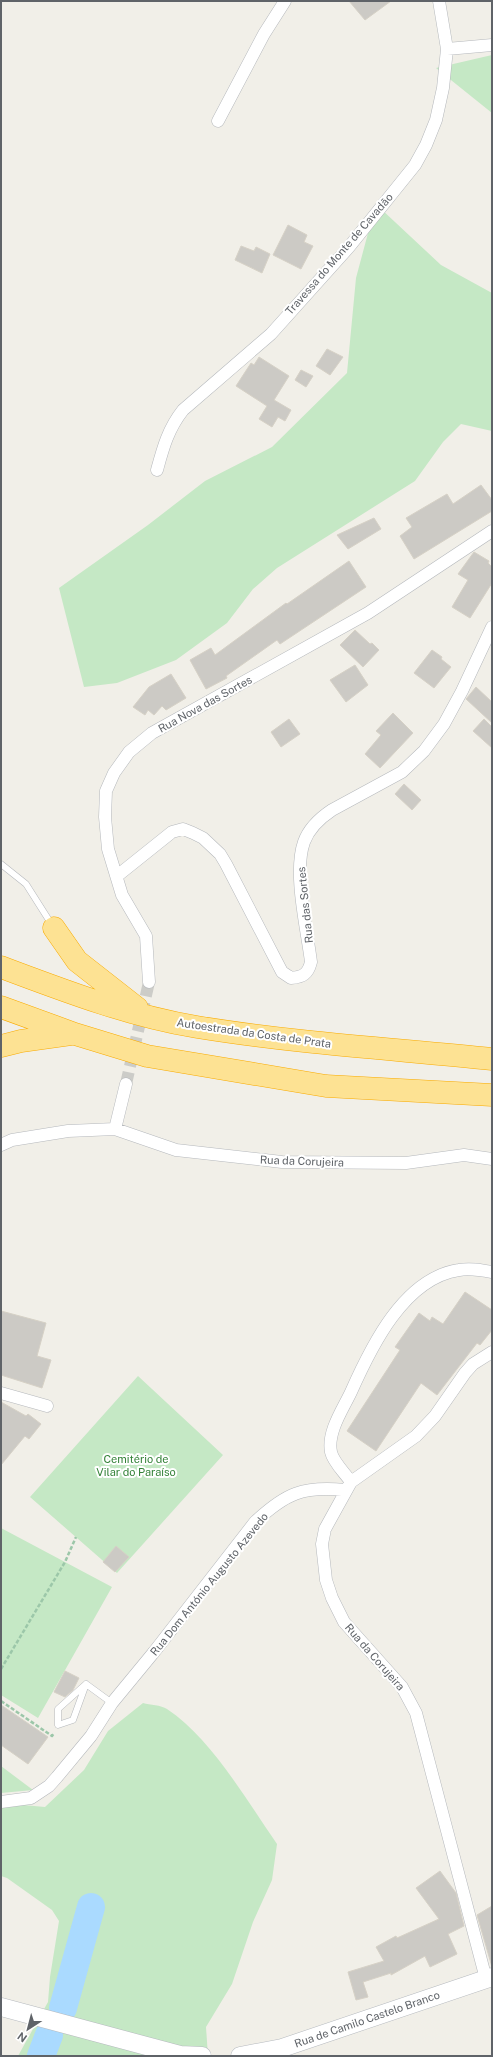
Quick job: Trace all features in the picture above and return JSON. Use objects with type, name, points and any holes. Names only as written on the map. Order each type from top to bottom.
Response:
[{"type":"highway","points":[[54,928],[77,961],[147,1015]]},
{"type":"highway","name":"Autoestrada da Costa de Prata","points":[[1,967],[75,995],[196,1027],[331,1044],[492,1058]]},
{"type":"highway","points":[[1,1007],[75,1034],[146,1056],[326,1086],[492,1095]]},
{"type":"highway","points":[[1,1046],[21,1040],[75,1034]]},
{"type":"main road","name":"Rua de Camilo Castelo Branco","points":[[240,2056],[282,2048],[489,1978]]},
{"type":"main road","points":[[1,2007],[180,2055],[202,2056]]},
{"type":"street","points":[[218,121],[264,34],[285,1]]},
{"type":"street","name":"Travessa do Monte de Cavadão","points":[[157,470],[165,440],[175,420],[183,410],[271,334],[349,247],[415,165],[436,120],[443,88],[447,49],[439,1]]},
{"type":"street","points":[[447,49],[492,45]]},
{"type":"street","name":"Rua Nova das Sortes","points":[[149,982],[146,936],[122,895],[108,849],[105,817],[106,791],[114,773],[129,752],[152,733],[368,613],[492,531]]},
{"type":"street","name":"Rua das Sortes","points":[[117,876],[172,832],[183,829],[198,836],[212,846],[226,864],[282,972],[290,978],[301,978],[309,971],[311,962],[300,869],[304,841],[312,828],[327,813],[402,772],[424,751],[444,724],[462,691],[492,627]]},
{"type":"street","points":[[1,1145],[12,1140],[68,1131],[115,1129],[126,1084]]},
{"type":"street","name":"Rua da Corujeira","points":[[115,1129],[176,1150],[282,1162],[406,1164],[464,1155],[492,1159]]},
{"type":"street","points":[[348,1486],[331,1453],[330,1442],[336,1422],[372,1346],[383,1327],[413,1294],[427,1283],[443,1274],[460,1269],[492,1272]]},
{"type":"street","name":"Rua da Corujeira","points":[[489,1978],[416,1713],[410,1698],[402,1687],[344,1622],[332,1598],[326,1580],[322,1544],[325,1529],[348,1486],[416,1436],[435,1416],[473,1364],[492,1352]]},
{"type":"street","points":[[1,1394],[48,1406]]},
{"type":"street","name":"Rua Dom António Augusto Azevedo","points":[[1,1802],[31,1798],[49,1786],[91,1736],[112,1703],[154,1652],[255,1522],[270,1508],[291,1494],[321,1488],[348,1486]]},
{"type":"lane","points":[[1,864],[26,884],[54,928]]},
{"type":"lane","points":[[86,1684],[112,1703]]},
{"type":"lane","points":[[86,1684],[73,1720],[58,1725],[58,1709],[86,1684]]},
{"type":"path","points":[[1,1669],[64,1562],[76,1537]]},
{"type":"path","points":[[1,1701],[52,1736],[58,1725]]},
{"type":"green space","points":[[492,55],[492,113],[436,68]]},
{"type":"green space","points":[[375,207],[380,208],[441,265],[492,293],[492,431],[461,424],[443,442],[415,481],[277,568],[253,589],[227,623],[176,660],[117,683],[84,687],[59,588],[148,525],[205,481],[272,447],[347,373],[356,278]]},
{"type":"green space","name":"Cemitério de Vilar do Paraíso","points":[[138,1376],[223,1455],[117,1573],[30,1497]]},
{"type":"green space","points":[[1,1528],[112,1587],[38,1718],[1,1695]]},
{"type":"green space","points":[[143,1703],[165,1708],[183,1721],[199,1736],[241,1790],[277,1844],[272,1880],[253,1922],[232,1984],[206,2027],[208,2056],[18,2056],[48,2002],[50,1977],[59,1921],[52,1910],[7,1878],[1,1876],[1,1803],[45,1807],[84,1770],[108,1731]]},
{"type":"green space","points":[[1,1766],[33,1790],[1,1793]]},
{"type":"building","points":[[349,1],[391,1],[365,20]]},
{"type":"building","points":[[288,225],[307,235],[304,242],[313,246],[301,269],[273,255]]},
{"type":"building","points":[[241,246],[254,251],[256,247],[270,254],[262,273],[235,260]]},
{"type":"building","points":[[327,349],[343,357],[330,375],[316,366]]},
{"type":"building","points":[[259,357],[289,376],[274,400],[291,410],[285,421],[278,417],[272,427],[259,419],[267,406],[236,386],[251,363],[254,365]]},
{"type":"building","points":[[301,370],[313,376],[306,387],[295,380]]},
{"type":"building","points":[[481,485],[492,500],[492,511],[414,559],[400,536],[412,527],[406,518],[447,494],[453,504]]},
{"type":"building","points":[[374,518],[381,529],[348,549],[337,535]]},
{"type":"building","points":[[474,552],[489,561],[488,563],[492,567],[492,583],[470,618],[452,607],[468,580],[458,574]]},
{"type":"building","points":[[349,561],[366,587],[280,644],[277,640],[226,676],[227,678],[206,689],[190,660],[211,648],[215,655],[286,603],[287,604]]},
{"type":"building","points":[[355,630],[379,650],[363,667],[340,645]]},
{"type":"building","points":[[432,650],[442,657],[441,659],[451,667],[434,688],[414,673]]},
{"type":"building","points":[[355,665],[368,685],[346,702],[330,680]]},
{"type":"building","points":[[171,674],[186,698],[166,710],[162,706],[154,715],[148,710],[145,715],[133,707],[149,687]]},
{"type":"building","points":[[476,687],[492,702],[492,723],[466,699]]},
{"type":"building","points":[[393,713],[413,733],[380,768],[365,754],[381,735],[376,731]]},
{"type":"building","points":[[289,719],[300,734],[281,747],[271,732]]},
{"type":"building","points":[[484,719],[492,727],[492,748],[473,731]]},
{"type":"building","points":[[404,784],[421,800],[412,810],[395,794]]},
{"type":"building","points":[[465,1292],[492,1310],[492,1330],[480,1345],[477,1343],[437,1395],[421,1383],[376,1451],[347,1431],[400,1350],[395,1347],[419,1313],[430,1321],[432,1317],[443,1324]]},
{"type":"building","points":[[1,1311],[46,1323],[37,1356],[51,1360],[42,1388],[1,1375]]},
{"type":"building","points":[[1,1402],[26,1416],[28,1414],[41,1424],[29,1439],[25,1436],[1,1465]]},
{"type":"building","points":[[116,1546],[129,1557],[115,1572],[103,1562]]},
{"type":"building","points":[[65,1671],[79,1678],[73,1690],[65,1697],[54,1692]]},
{"type":"building","points":[[1,1705],[48,1737],[28,1764],[1,1745]]},
{"type":"building","points":[[440,1871],[456,1893],[464,1926],[448,1934],[457,1954],[430,1967],[425,1956],[391,1975],[391,1973],[363,1982],[368,1997],[356,2000],[348,1972],[384,1961],[376,1947],[396,1936],[397,1938],[439,1919],[416,1888]]},
{"type":"building","points":[[492,1906],[492,1967],[477,1915]]},
{"type":"waterway","points":[[63,2008],[91,1907]]},
{"type":"waterway","points":[[41,2056],[49,2035]]},
{"type":"tunnel","points":[[126,1084],[149,982]]}]
